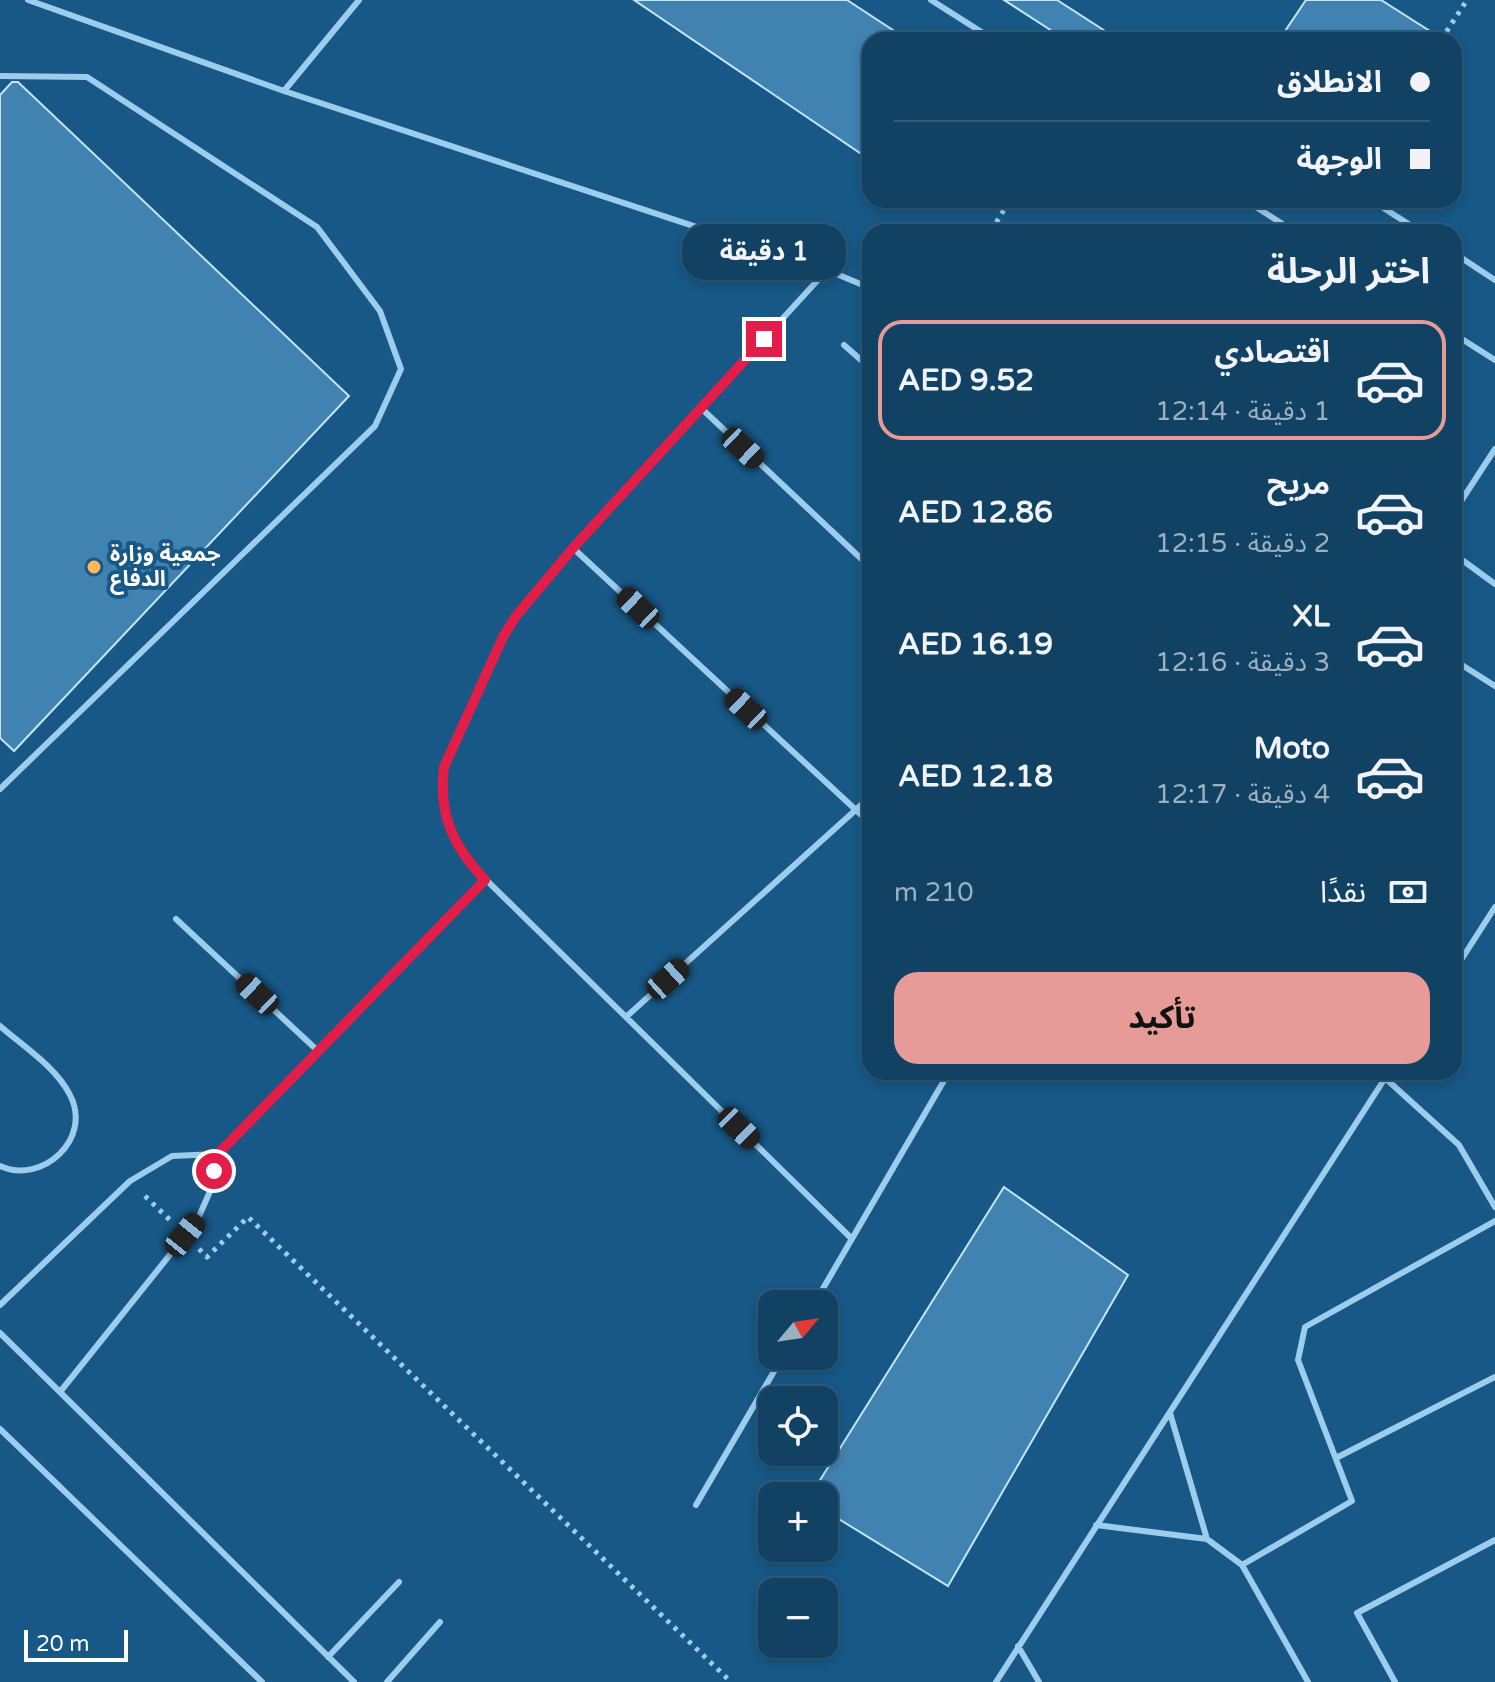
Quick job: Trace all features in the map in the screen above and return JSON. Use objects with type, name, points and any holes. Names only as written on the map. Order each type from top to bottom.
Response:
[{"type":"lane","points":[[28,0],[284,91],[827,270],[862,285]]},
{"type":"lane","points":[[284,91],[359,0]]},
{"type":"lane","points":[[931,0],[981,32]]},
{"type":"lane","points":[[0,76],[87,77],[317,227],[380,311],[401,369],[375,426],[0,789]]},
{"type":"lane","points":[[1258,208],[1282,224]]},
{"type":"lane","points":[[1384,208],[1408,224]]},
{"type":"lane","points":[[1462,258],[1495,280]]},
{"type":"lane","points":[[827,270],[524,605],[503,637],[444,767],[443,806],[447,825],[460,851],[485,880],[852,1239]]},
{"type":"lane","points":[[1462,339],[1495,360]]},
{"type":"lane","points":[[844,345],[862,361]]},
{"type":"lane","points":[[701,408],[862,559]]},
{"type":"lane","points":[[1462,500],[1495,449]]},
{"type":"lane","points":[[573,548],[862,816]]},
{"type":"lane","points":[[1462,560],[1495,584]]},
{"type":"lane","points":[[1462,665],[1495,686]]},
{"type":"lane","points":[[626,1017],[862,803]]},
{"type":"lane","points":[[60,1392],[197,1221],[211,1189],[218,1154],[485,880]]},
{"type":"lane","points":[[1462,959],[1495,907]]},
{"type":"lane","points":[[176,919],[318,1051]]},
{"type":"lane","points":[[0,1026],[63,1082],[73,1099],[76,1117],[72,1137],[62,1153],[47,1165],[29,1171],[0,1166]]},
{"type":"lane","points":[[822,1290],[944,1080]]},
{"type":"lane","points":[[996,1682],[1384,1080]]},
{"type":"lane","points":[[1392,1080],[1459,1145],[1495,1207]]},
{"type":"lane","points":[[0,1305],[130,1181],[172,1156],[218,1154]]},
{"type":"lane","points":[[1485,1190],[1495,1185]]},
{"type":"lane","points":[[1242,1565],[1352,1501],[1298,1360],[1305,1327],[1495,1221]]},
{"type":"lane","points":[[0,1333],[354,1682]]},
{"type":"lane","points":[[696,1505],[775,1370]]},
{"type":"lane","points":[[1336,1458],[1495,1377]]},
{"type":"lane","points":[[1170,1413],[1207,1539]]},
{"type":"lane","points":[[0,1429],[262,1682]]},
{"type":"lane","points":[[0,1443],[12,1440]]},
{"type":"lane","points":[[1096,1525],[1207,1539],[1242,1565],[1308,1682]]},
{"type":"lane","points":[[1395,1682],[1357,1613],[1495,1540]]},
{"type":"lane","points":[[328,1657],[399,1582]]},
{"type":"lane","points":[[387,1682],[440,1622]]},
{"type":"lane","points":[[1018,1646],[1039,1682]]},
{"type":"path","points":[[1446,32],[1467,0]]},
{"type":"path","points":[[130,1181],[207,1257],[248,1217],[731,1682]]},
{"type":"building","points":[[634,0],[847,0],[896,32],[862,32],[860,153]]},
{"type":"building","points":[[1004,0],[1057,0],[1107,32],[1054,32]]},
{"type":"building","points":[[1306,0],[1381,0],[1431,32],[1284,32]]},
{"type":"building","name":"جمعية وزارة الدفاع","points":[[12,82],[18,82],[349,396],[14,751],[0,738],[0,95]]},
{"type":"building","points":[[1004,1187],[1128,1275],[948,1586],[838,1519],[838,1482],[819,1482],[829,1466],[838,1466],[838,1451]]},
{"type":"place","name":"جمعية وزارة الدفاع","points":[[94,567]]},
{"type":"route","points":[[214,1171],[218,1154],[485,880],[455,843],[447,825],[442,786],[444,767],[503,637],[532,595],[573,548],[764,339]]}]
